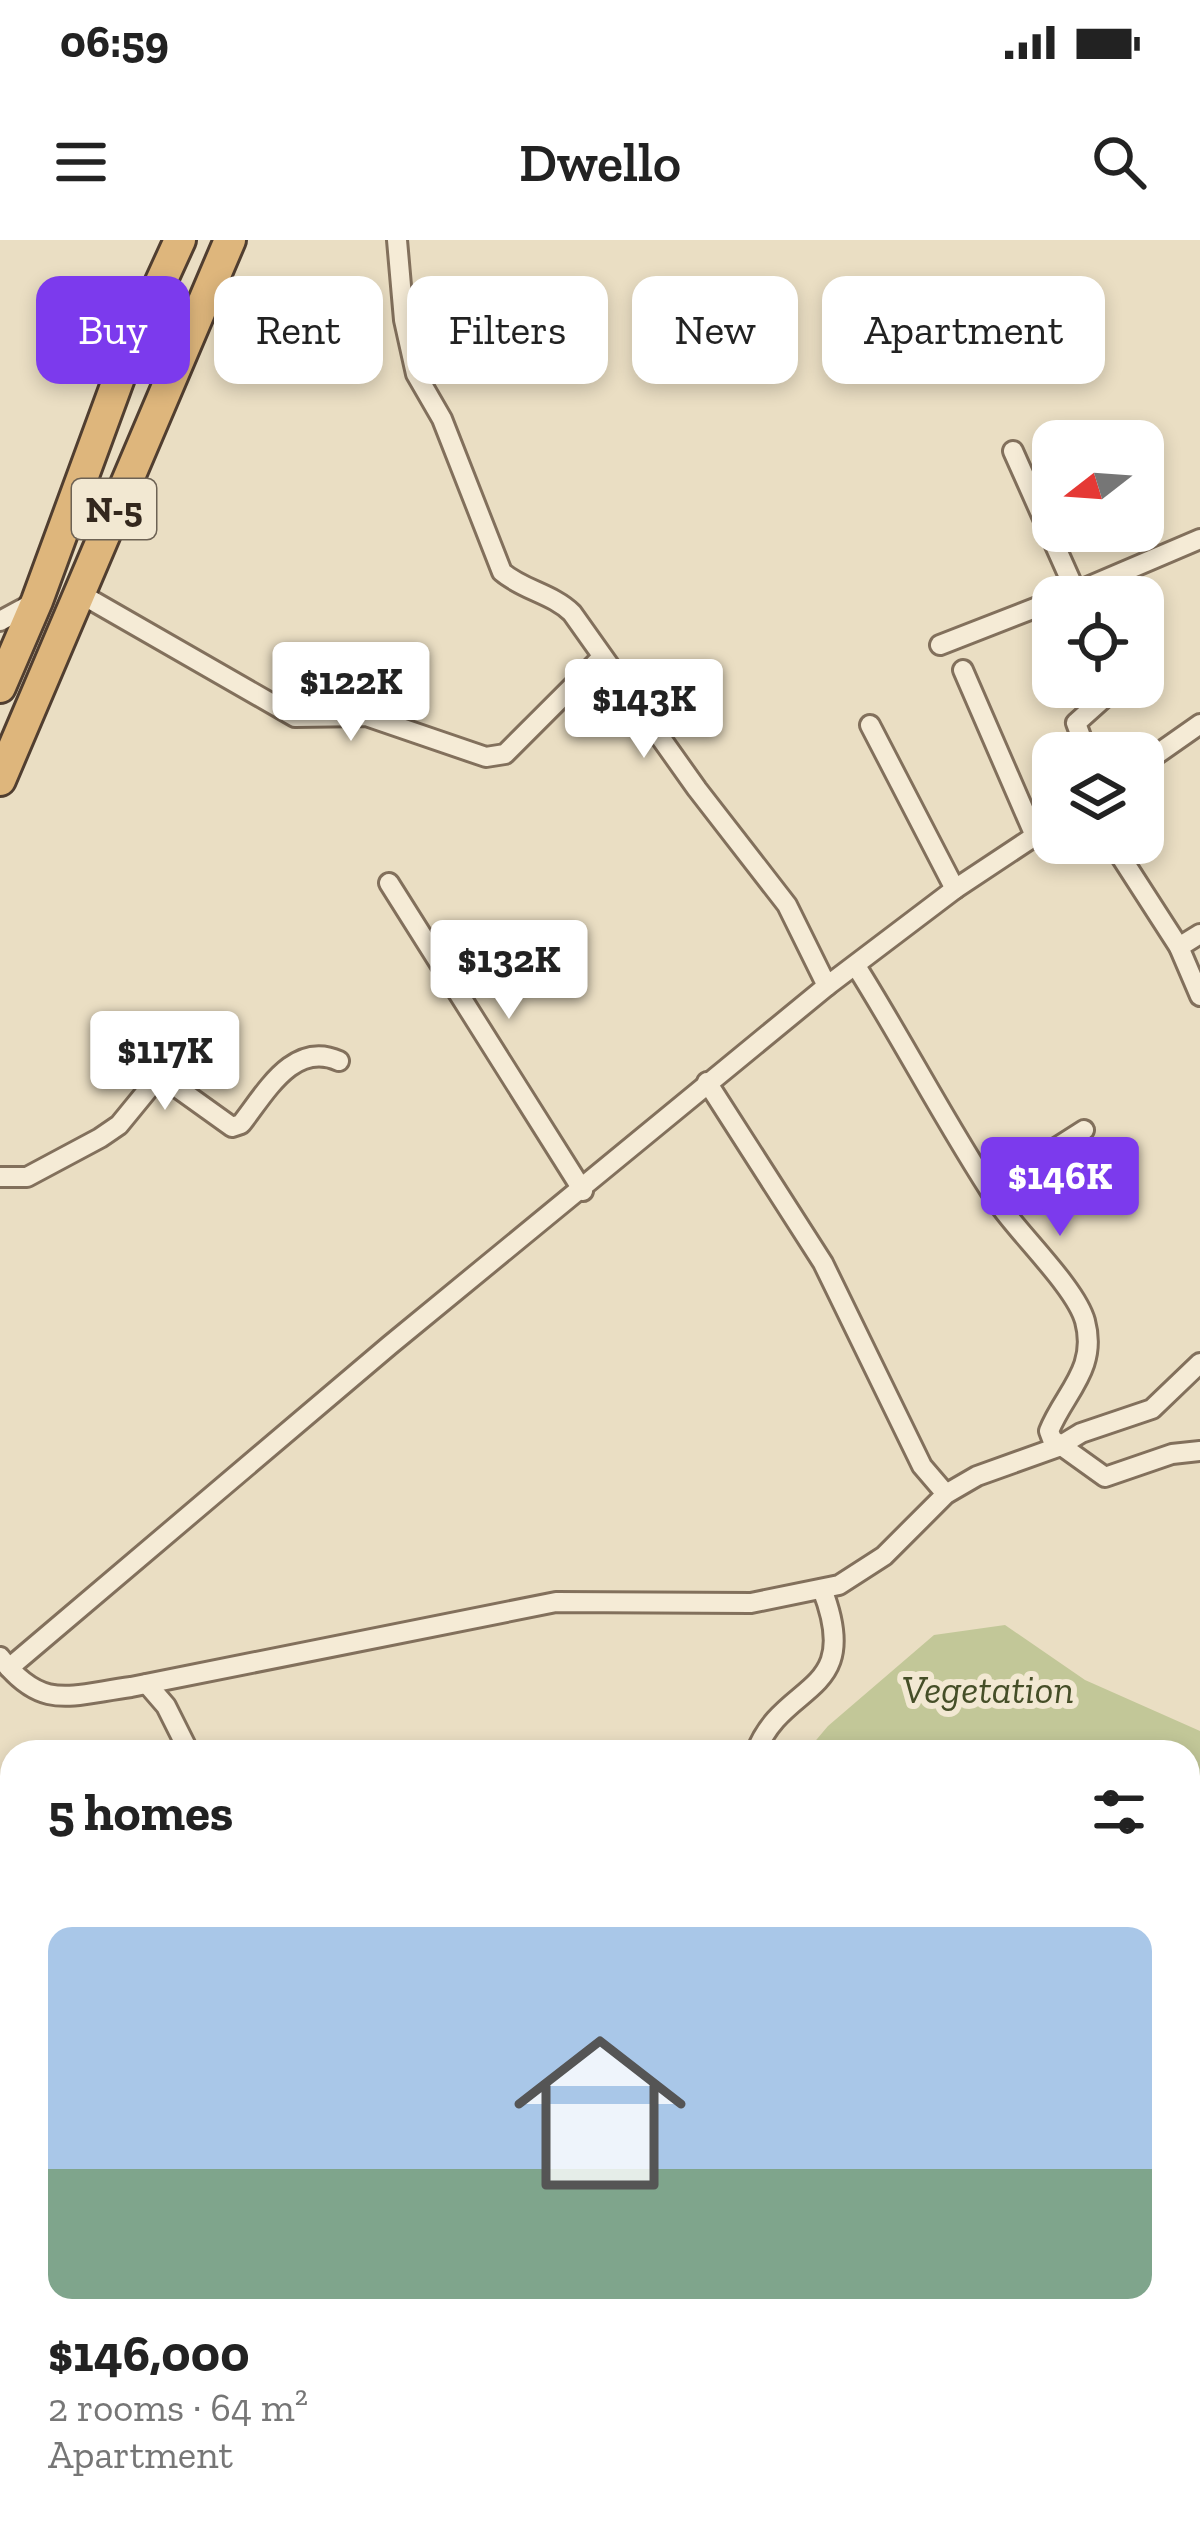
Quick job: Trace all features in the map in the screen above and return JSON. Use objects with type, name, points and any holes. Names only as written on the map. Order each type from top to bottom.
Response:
[{"type":"highway","name":"N-5","points":[[0,687],[37,601],[127,356],[180,240]]},
{"type":"highway","name":"N-5","points":[[0,780],[230,240]]},
{"type":"street","points":[[397,240],[404,320],[416,374],[442,419],[502,572],[516,584],[566,606],[787,905],[827,986]]},
{"type":"street","points":[[1013,451],[1065,576]]},
{"type":"street","points":[[1116,576],[1200,539]]},
{"type":"street","points":[[79,593],[295,717],[366,716],[487,757],[505,754],[602,657]]},
{"type":"street","points":[[0,621],[37,601]]},
{"type":"street","points":[[940,645],[1032,609]]},
{"type":"street","points":[[963,670],[1032,829]]},
{"type":"street","points":[[1079,732],[1076,723],[1093,708]]},
{"type":"street","points":[[1164,749],[1200,724]]},
{"type":"street","points":[[871,725],[955,889]]},
{"type":"street","points":[[1032,838],[955,889],[707,1082],[583,1191],[4,1662],[27,1688],[41,1695],[65,1696],[556,1602],[752,1603],[838,1585],[884,1556],[946,1494],[977,1476],[1058,1447],[1081,1432],[1152,1409],[1200,1363]]},
{"type":"street","points":[[1126,864],[1179,947],[1200,996]]},
{"type":"street","points":[[389,883],[583,1191]]},
{"type":"street","points":[[1179,947],[1200,934]]},
{"type":"street","points":[[856,966],[990,1190],[1076,1300],[1085,1320],[1088,1342],[1077,1387],[1048,1431],[1058,1447],[1105,1477],[1172,1454],[1200,1451]]},
{"type":"street","points":[[0,1177],[27,1178],[100,1138],[119,1125],[155,1081],[172,1084],[232,1127],[241,1124],[287,1067],[320,1055],[339,1061]]},
{"type":"street","points":[[707,1082],[823,1263],[922,1466],[946,1494]]},
{"type":"street","points":[[990,1190],[1084,1130]]},
{"type":"street","points":[[760,1740],[817,1683],[827,1666],[836,1637],[821,1588]]},
{"type":"street","points":[[146,1684],[166,1706],[183,1740]]},
{"type":"green space","name":"Vegetation","points":[[1005,1625],[1085,1680],[1200,1731],[1200,1740],[816,1740],[934,1635]]}]
